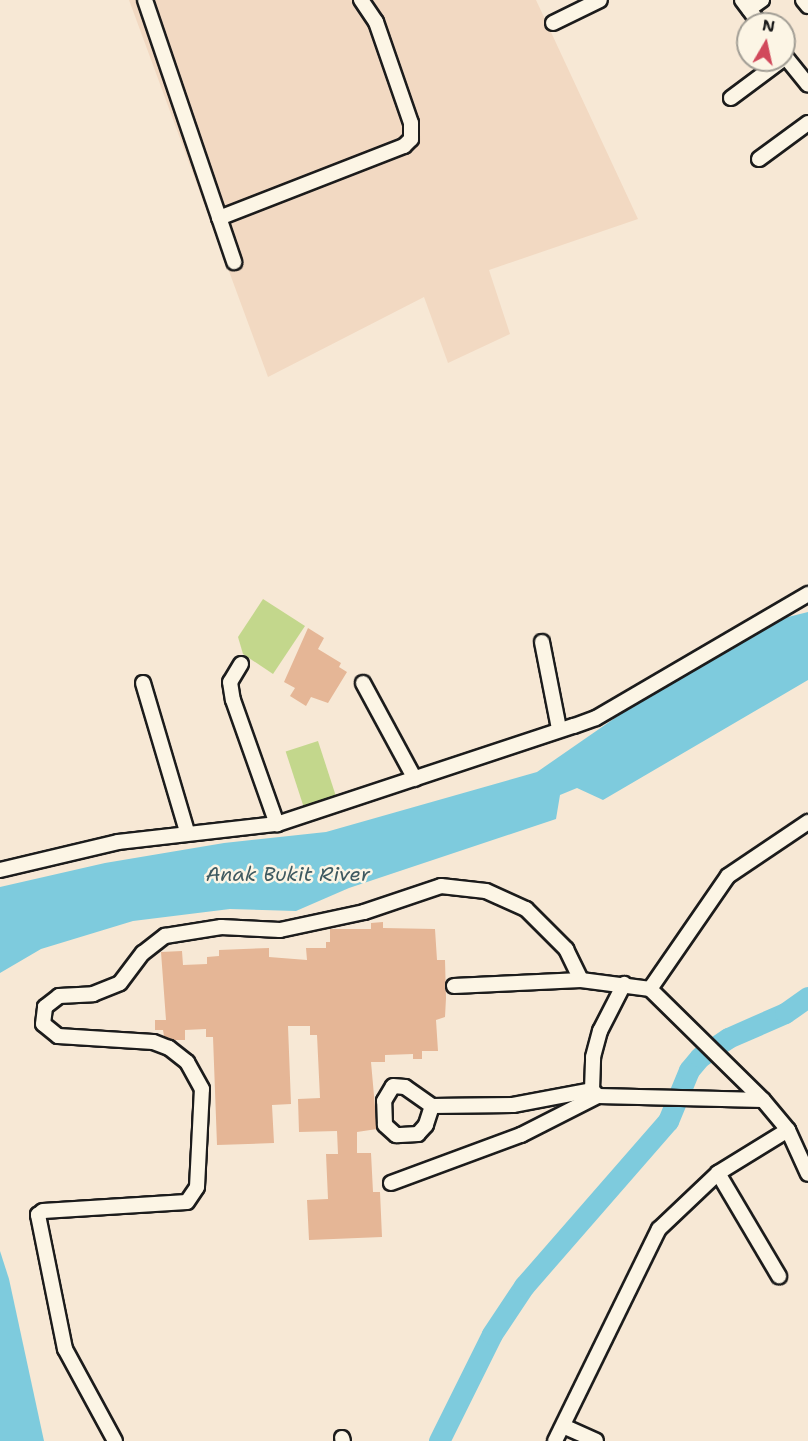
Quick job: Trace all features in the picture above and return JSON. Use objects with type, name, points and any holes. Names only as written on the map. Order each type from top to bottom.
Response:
[{"type":"street","points":[[145,0],[234,262]]},
{"type":"street","points":[[219,218],[404,146],[411,139],[411,123],[376,22],[362,0]]},
{"type":"street","points":[[745,5],[762,0]]},
{"type":"street","points":[[803,0],[808,6]]},
{"type":"street","points":[[553,23],[594,1]]},
{"type":"street","points":[[731,98],[765,72]]},
{"type":"street","points":[[796,72],[808,85]]},
{"type":"street","points":[[759,159],[808,123]]},
{"type":"street","points":[[0,870],[78,849],[187,832],[277,824],[596,718],[808,594]]},
{"type":"street","points":[[542,642],[559,729]]},
{"type":"street","points":[[241,664],[230,682],[233,700],[277,824]]},
{"type":"street","points":[[143,683],[187,832]]},
{"type":"street","points":[[363,683],[415,779]]},
{"type":"street","points":[[650,989],[728,876],[808,822]]},
{"type":"street","points":[[115,1441],[65,1348],[38,1215],[43,1211],[187,1202],[197,1187],[202,1089],[187,1062],[169,1048],[130,1040],[58,1036],[44,1024],[45,1007],[59,996],[93,994],[120,984],[143,953],[165,936],[221,927],[280,930],[364,912],[441,886],[486,891],[526,909],[566,949],[581,980]]},
{"type":"street","points":[[454,986],[581,980],[650,989],[763,1100],[788,1130],[808,1174]]},
{"type":"street","points":[[595,1093],[593,1058],[600,1031],[624,984]]},
{"type":"street","points":[[432,1106],[513,1105],[595,1093],[625,1099],[763,1100]]},
{"type":"street","points":[[391,1183],[521,1135],[595,1093]]},
{"type":"street","points":[[555,1441],[659,1229],[718,1173],[788,1130]]},
{"type":"street","points":[[718,1173],[780,1276]]},
{"type":"street","points":[[563,1426],[596,1441]]},
{"type":"shaded area","points":[[129,0],[536,0],[638,219],[489,270],[510,334],[448,363],[424,297],[268,377]]},
{"type":"green space","points":[[263,599],[305,626],[273,674],[243,654],[238,637]]},
{"type":"green space","points":[[318,741],[340,809],[308,819],[286,752]]},
{"type":"water","name":"Anak Bukit River","points":[[808,612],[808,680],[603,800],[577,788],[560,795],[556,819],[349,888],[296,911],[230,909],[133,921],[41,949],[0,973],[0,887],[105,863],[224,843],[326,832],[537,772],[703,657],[772,621]]},
{"type":"water","points":[[0,1251],[9,1279],[44,1441],[0,1441]]},
{"type":"building","points":[[308,628],[324,638],[318,649],[341,663],[339,667],[347,672],[328,703],[311,697],[306,706],[290,696],[295,688],[284,682]]},
{"type":"building","points":[[383,922],[383,928],[435,929],[437,960],[445,960],[446,998],[445,1017],[436,1020],[438,1051],[422,1051],[422,1059],[413,1059],[413,1054],[385,1055],[385,1062],[371,1062],[377,1129],[357,1132],[357,1153],[371,1153],[373,1192],[380,1192],[382,1237],[309,1240],[307,1200],[328,1199],[326,1154],[338,1154],[337,1131],[299,1132],[298,1099],[320,1098],[317,1035],[310,1035],[310,1026],[288,1026],[291,1104],[272,1105],[274,1143],[217,1145],[213,1037],[206,1037],[206,1029],[185,1030],[185,1040],[174,1040],[164,1036],[163,1030],[155,1030],[155,1020],[166,1020],[161,952],[182,951],[183,965],[207,964],[207,957],[219,956],[219,950],[269,948],[269,957],[307,960],[306,948],[326,948],[326,942],[330,942],[330,929],[371,929],[371,923]]},
{"type":"waterway","points":[[439,1441],[492,1334],[524,1286],[668,1121],[689,1070],[700,1057],[728,1038],[785,1013],[808,997]]}]
